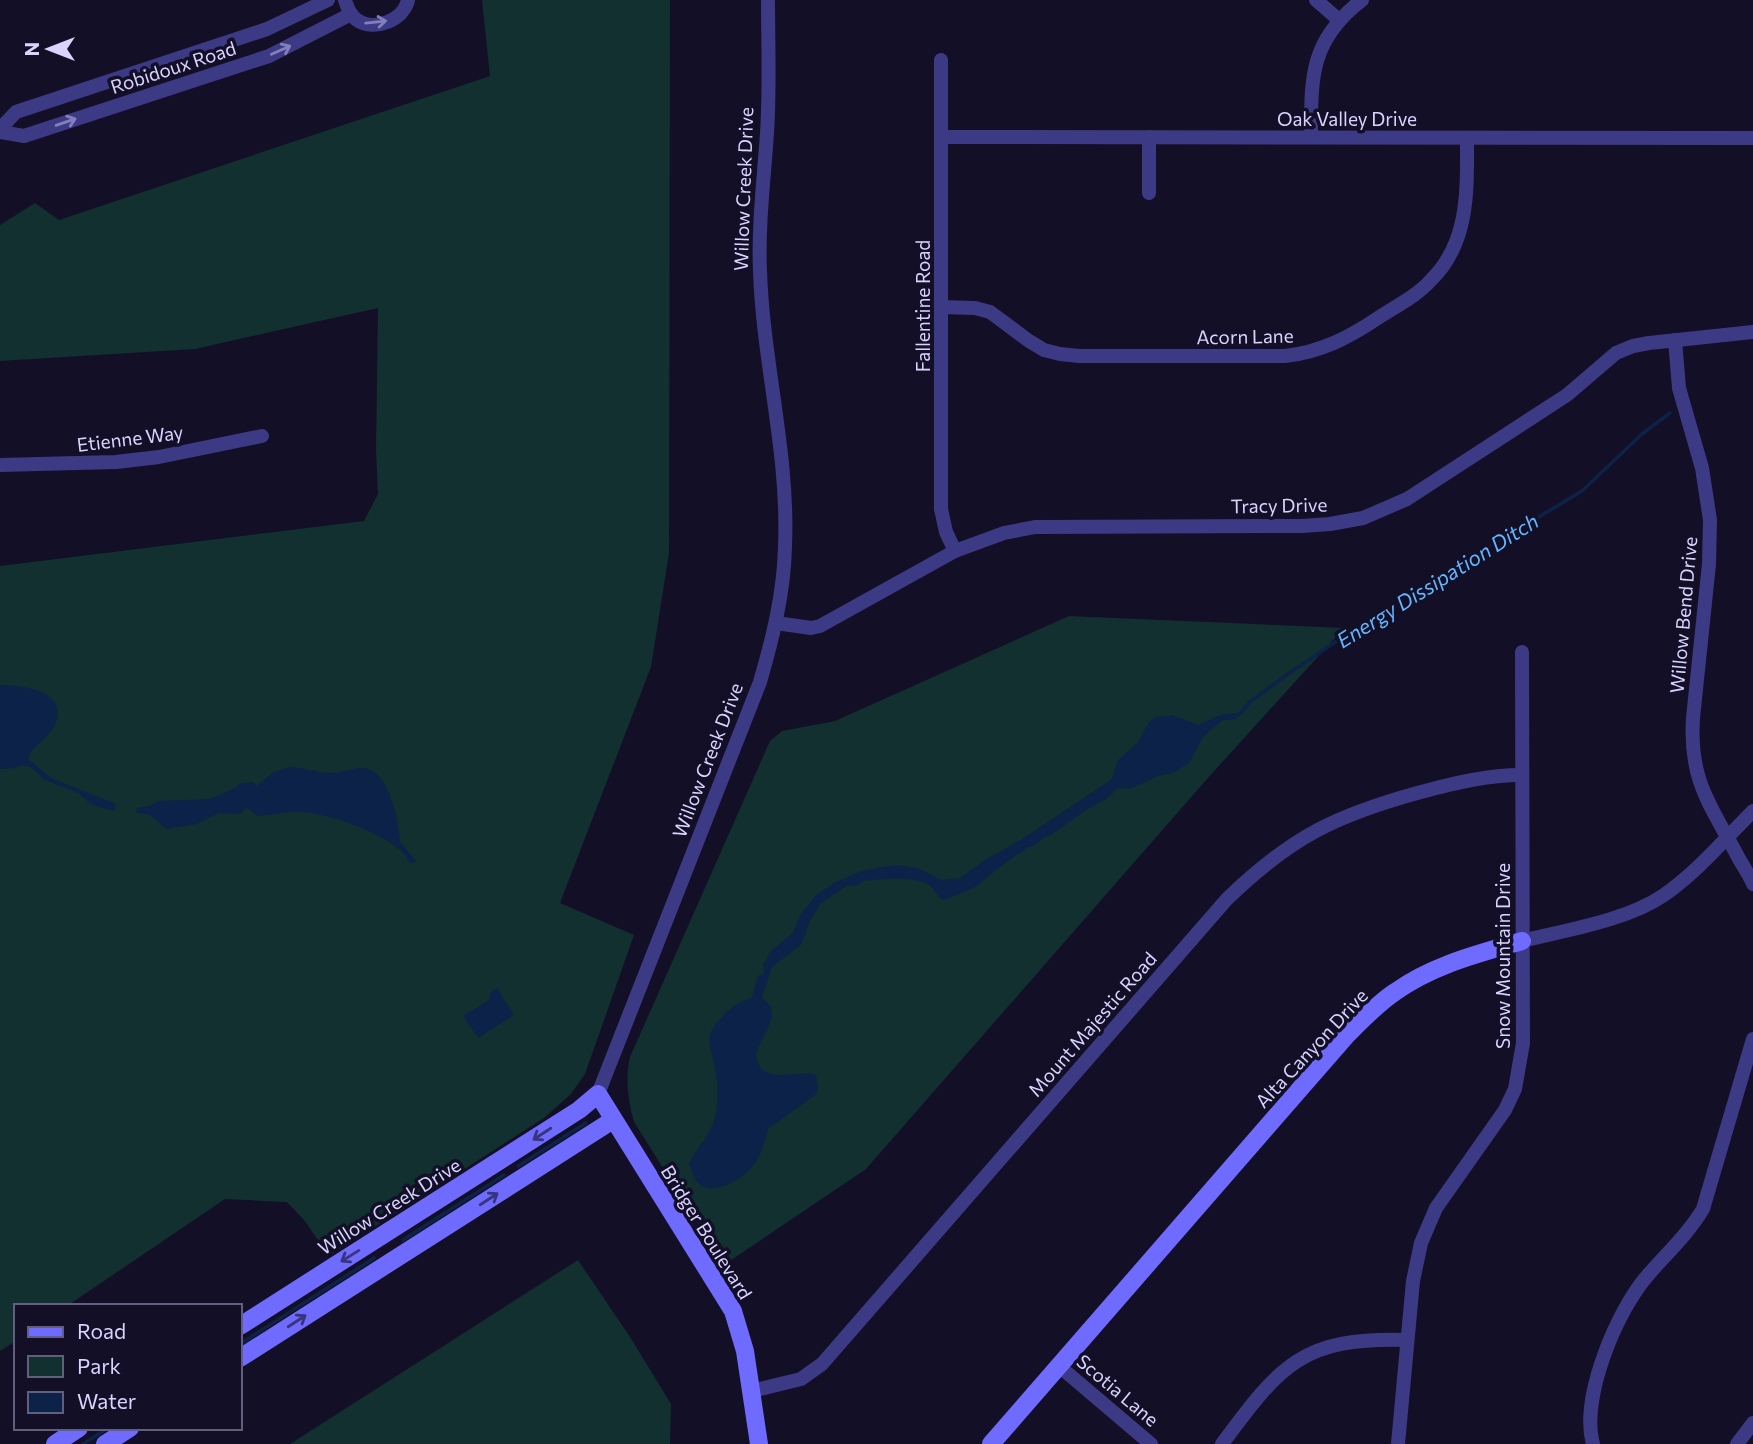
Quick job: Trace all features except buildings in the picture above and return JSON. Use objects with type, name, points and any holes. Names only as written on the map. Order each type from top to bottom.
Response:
[{"type":"street","name":"Robidoux Road","points":[[328,0],[267,29],[16,112],[0,130],[24,136],[269,56],[351,15]]},
{"type":"street","points":[[345,0],[351,15],[365,24],[397,18],[404,13],[408,0]]},
{"type":"street","name":"Willow Creek Drive","points":[[242,1325],[579,1110],[598,1094],[760,682],[776,623],[785,557],[785,506],[783,468],[763,318],[759,239],[768,113],[768,0]]},
{"type":"street","points":[[1315,0],[1339,20]]},
{"type":"street","points":[[1311,137],[1312,78],[1325,40],[1339,20],[1362,0]]},
{"type":"street","name":"Fallentine Road","points":[[941,60],[941,509],[946,532],[955,551]]},
{"type":"street","name":"Oak Valley Drive","points":[[942,137],[1753,138]]},
{"type":"street","points":[[1149,137],[1149,192]]},
{"type":"street","name":"Acorn Lane","points":[[941,307],[975,308],[990,312],[1044,349],[1079,356],[1285,356],[1306,354],[1328,347],[1347,338],[1412,296],[1431,281],[1443,265],[1461,228],[1466,207],[1467,138]]},
{"type":"street","name":"Tracy Drive","points":[[776,623],[811,628],[820,626],[955,551],[1004,533],[1035,527],[1302,526],[1363,518],[1407,499],[1548,408],[1616,353],[1633,346],[1753,332]]},
{"type":"street","name":"Willow Bend Drive","points":[[1675,340],[1679,388],[1702,468],[1710,520],[1709,564],[1692,741],[1700,785],[1753,884]]},
{"type":"street","name":"Etienne Way","points":[[0,465],[82,465],[116,462],[159,457],[262,436]]},
{"type":"street","name":"Snow Mountain Drive","points":[[1398,1444],[1415,1262],[1427,1225],[1436,1208],[1505,1110],[1515,1088],[1523,1042],[1522,652]]},
{"type":"street","name":"Mount Majestic Road","points":[[752,1391],[801,1379],[822,1364],[1227,899],[1259,868],[1294,842],[1333,820],[1374,804],[1482,777],[1522,775]]},
{"type":"street","name":"Alta Canyon Drive","points":[[991,1444],[1346,1036],[1394,992],[1451,962],[1609,918],[1663,896],[1753,811]]},
{"type":"street","points":[[1593,1444],[1590,1420],[1592,1395],[1615,1329],[1646,1276],[1694,1225],[1703,1209],[1753,1039]]},
{"type":"street","name":"Bridger Boulevard","points":[[598,1094],[733,1311],[743,1340],[758,1444]]},
{"type":"street","points":[[242,1357],[612,1120]]},
{"type":"street","points":[[1222,1444],[1270,1382],[1291,1364],[1315,1350],[1367,1339],[1407,1340]]},
{"type":"street","name":"Scotia Lane","points":[[1059,1366],[1151,1444]]},
{"type":"street","points":[[1737,1444],[1753,1423]]},
{"type":"street","points":[[55,1444],[76,1430]]},
{"type":"street","points":[[105,1444],[127,1430]]},
{"type":"green space","points":[[482,0],[670,0],[669,553],[651,667],[560,903],[634,935],[585,1074],[571,1094],[544,1118],[329,1256],[304,1220],[287,1202],[225,1199],[70,1304],[14,1304],[14,1342],[0,1351],[0,566],[364,521],[378,494],[378,308],[195,349],[0,361],[0,225],[35,203],[59,220],[490,76]]},
{"type":"green space","points":[[1069,616],[1344,628],[1207,779],[866,1169],[724,1265],[634,1122],[627,1081],[630,1057],[770,741],[782,731],[835,721]]},
{"type":"green space","points":[[578,1260],[671,1404],[670,1444],[290,1444]]},
{"type":"water","points":[[0,685],[34,689],[52,700],[57,707],[57,717],[52,730],[32,750],[28,759],[51,778],[116,804],[114,811],[92,805],[78,793],[45,780],[30,767],[22,765],[0,769]]},
{"type":"water","points":[[1172,715],[1198,725],[1220,715],[1238,715],[1236,719],[1223,720],[1203,737],[1189,763],[1173,773],[1158,776],[1130,789],[1117,788],[1108,798],[1033,847],[1027,847],[967,891],[943,900],[931,886],[923,882],[906,879],[863,881],[859,885],[847,886],[821,903],[811,919],[801,945],[772,967],[762,997],[771,1007],[772,1017],[756,1053],[758,1064],[764,1071],[780,1075],[816,1075],[818,1089],[815,1095],[768,1129],[759,1156],[745,1174],[718,1188],[705,1188],[697,1182],[689,1164],[712,1126],[717,1107],[717,1079],[710,1034],[730,1009],[751,998],[759,975],[764,974],[763,964],[771,951],[793,933],[800,915],[816,895],[834,883],[864,870],[897,865],[918,868],[942,880],[960,878],[1112,779],[1118,760],[1138,742],[1149,722],[1157,717]]},
{"type":"water","points":[[289,767],[326,773],[360,768],[373,771],[387,787],[398,822],[400,842],[417,862],[409,863],[404,854],[393,845],[363,828],[314,813],[292,812],[258,816],[246,807],[240,814],[219,813],[197,824],[167,829],[148,814],[136,813],[137,808],[158,801],[210,799],[239,784],[253,782],[256,786],[274,772]]},
{"type":"water","points":[[497,988],[514,1015],[478,1038],[463,1016],[489,1000],[490,992]]},
{"type":"waterway","name":"Energy Dissipation Ditch","points":[[1234,716],[1240,714],[1251,701],[1285,676],[1374,616],[1582,491],[1642,434],[1670,413]]},
{"type":"waterway","name":"Energy Dissipation Ditch","points":[[518,1166],[586,1123]]},
{"type":"waterway","name":"Energy Dissipation Ditch","points":[[403,1240],[504,1175]]},
{"type":"waterway","name":"Energy Dissipation Ditch","points":[[242,1343],[374,1258]]},
{"type":"waterway","name":"Energy Dissipation Ditch","points":[[83,1444],[105,1430]]}]
